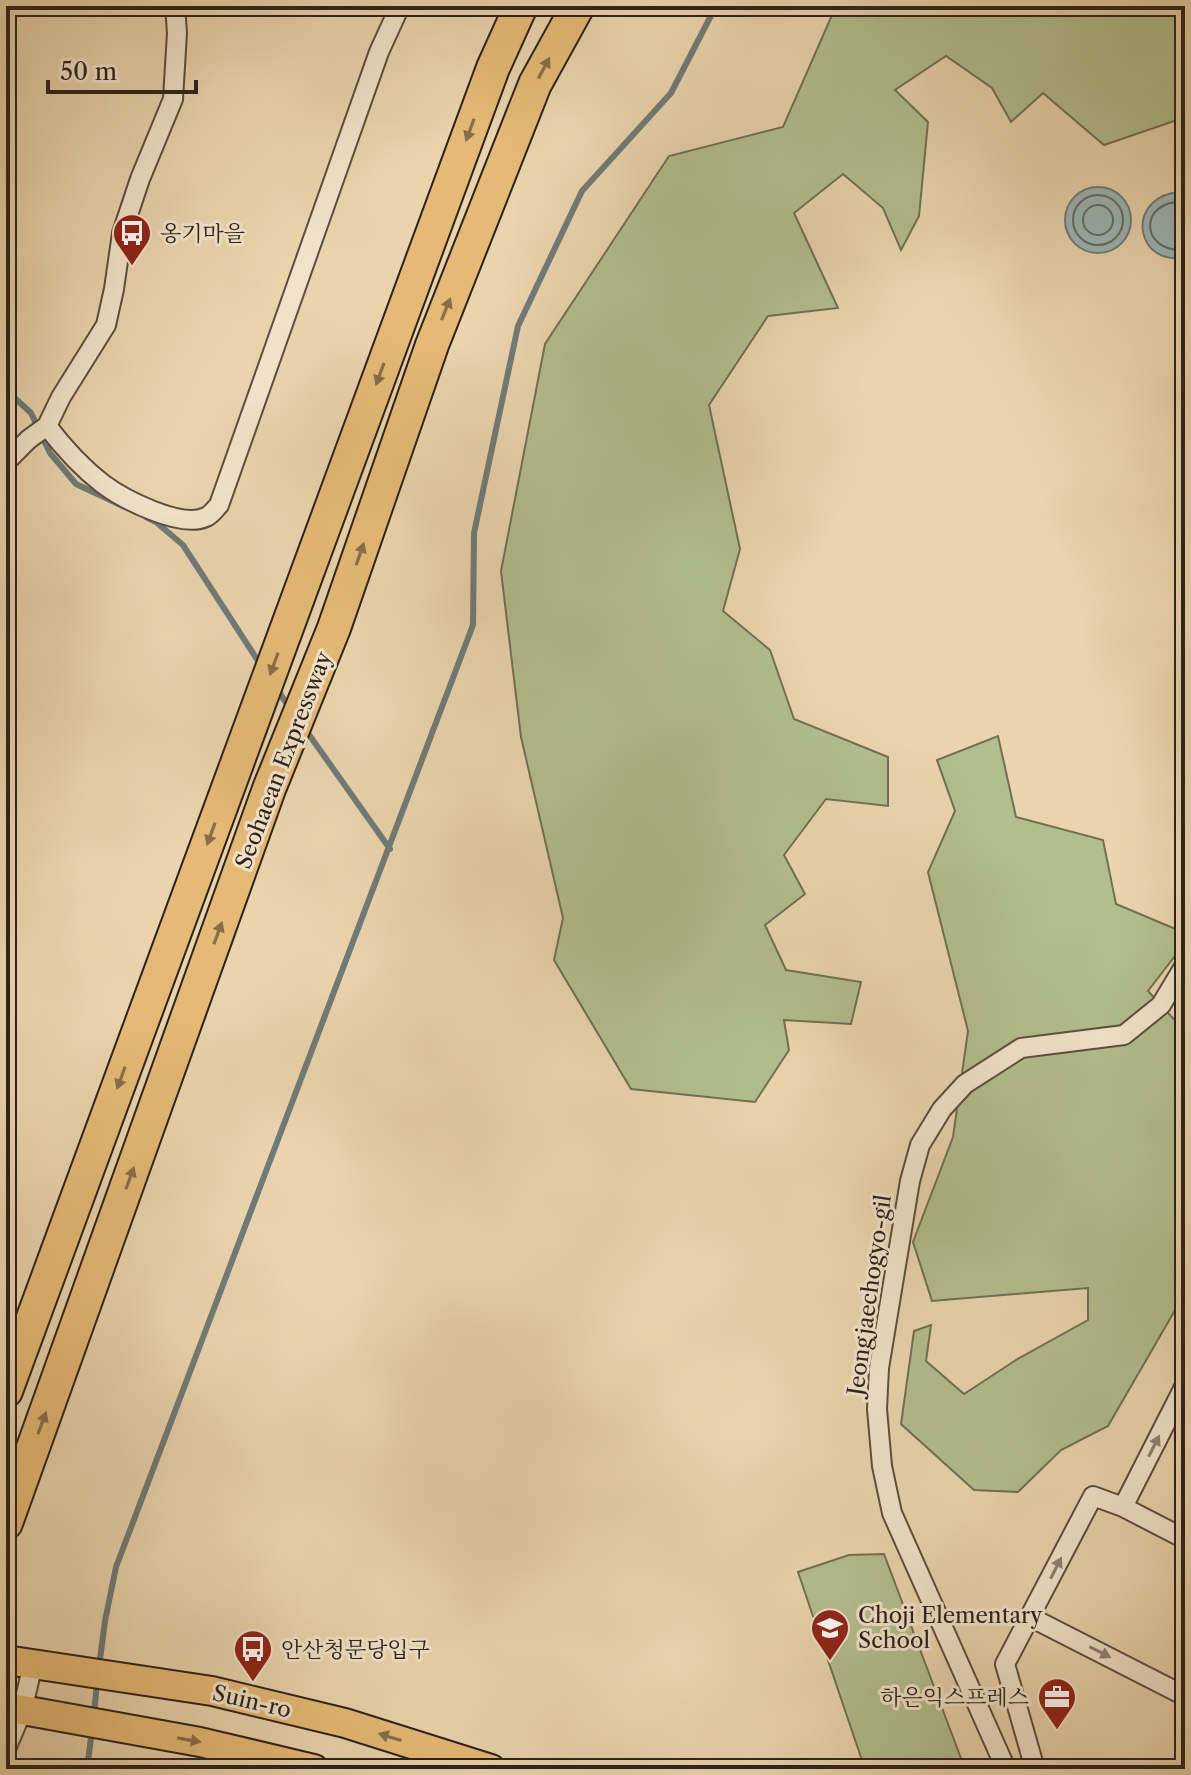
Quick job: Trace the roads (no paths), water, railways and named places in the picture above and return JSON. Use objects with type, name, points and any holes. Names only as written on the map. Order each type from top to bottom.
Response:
[{"type":"highway","name":"Seohaean Expressway","points":[[6,1391],[487,83],[521,6]]},
{"type":"highway","name":"Seohaean Expressway","points":[[6,1523],[269,789],[334,628],[437,331],[535,84],[578,6]]},
{"type":"main road","name":"Suin-ro","points":[[32,1664],[212,1691],[345,1723],[491,1769]]},
{"type":"main road","points":[[26,1711],[200,1742],[314,1769]]},
{"type":"street","points":[[6,436],[10,457],[47,426],[61,397],[106,325],[122,233],[173,99],[177,33],[175,6]]},
{"type":"street","points":[[47,426],[105,486],[152,511],[196,520],[210,514],[219,505],[379,52],[400,6]]},
{"type":"street","name":"Jeongjaechogyo-gil","points":[[1006,1769],[892,1513],[882,1466],[877,1409],[879,1368],[910,1181],[920,1145],[942,1109],[965,1084],[1021,1048],[1124,1035],[1161,1005],[1185,965]]},
{"type":"street","points":[[1123,1507],[1185,1385]]},
{"type":"street","points":[[1035,1769],[1005,1664],[1093,1496],[1123,1507],[1185,1539]]},
{"type":"street","points":[[1030,1617],[1185,1696]]},
{"type":"street","points":[[6,1749],[26,1711],[32,1664]]},
{"type":"water","points":[[1098,187],[1121,197],[1131,220],[1121,243],[1098,253],[1075,243],[1065,220],[1075,197]]},
{"type":"water","points":[[1172,193],[1185,195],[1185,257],[1169,258],[1157,253],[1143,233],[1143,221],[1148,209],[1157,199]]},
{"type":"waterway","points":[[99,1667],[116,1567],[473,625],[474,533],[518,326],[582,191],[671,93],[716,6]]},
{"type":"waterway","points":[[6,390],[31,413],[50,453],[76,484],[125,507]]},
{"type":"waterway","points":[[146,517],[183,545],[262,667]]},
{"type":"waterway","points":[[275,686],[289,707]]},
{"type":"waterway","points":[[305,729],[390,849]]},
{"type":"waterway","points":[[94,1714],[97,1682]]},
{"type":"waterway","points":[[87,1769],[92,1730]]},
{"type":"place","name":"옹기마을","points":[[132,267]]},
{"type":"place","name":"Choji Elementary School","points":[[830,1662]]},
{"type":"place","name":"안산청문당입구","points":[[253,1683]]},
{"type":"place","name":"하은익스프레스","points":[[1057,1731]]}]
